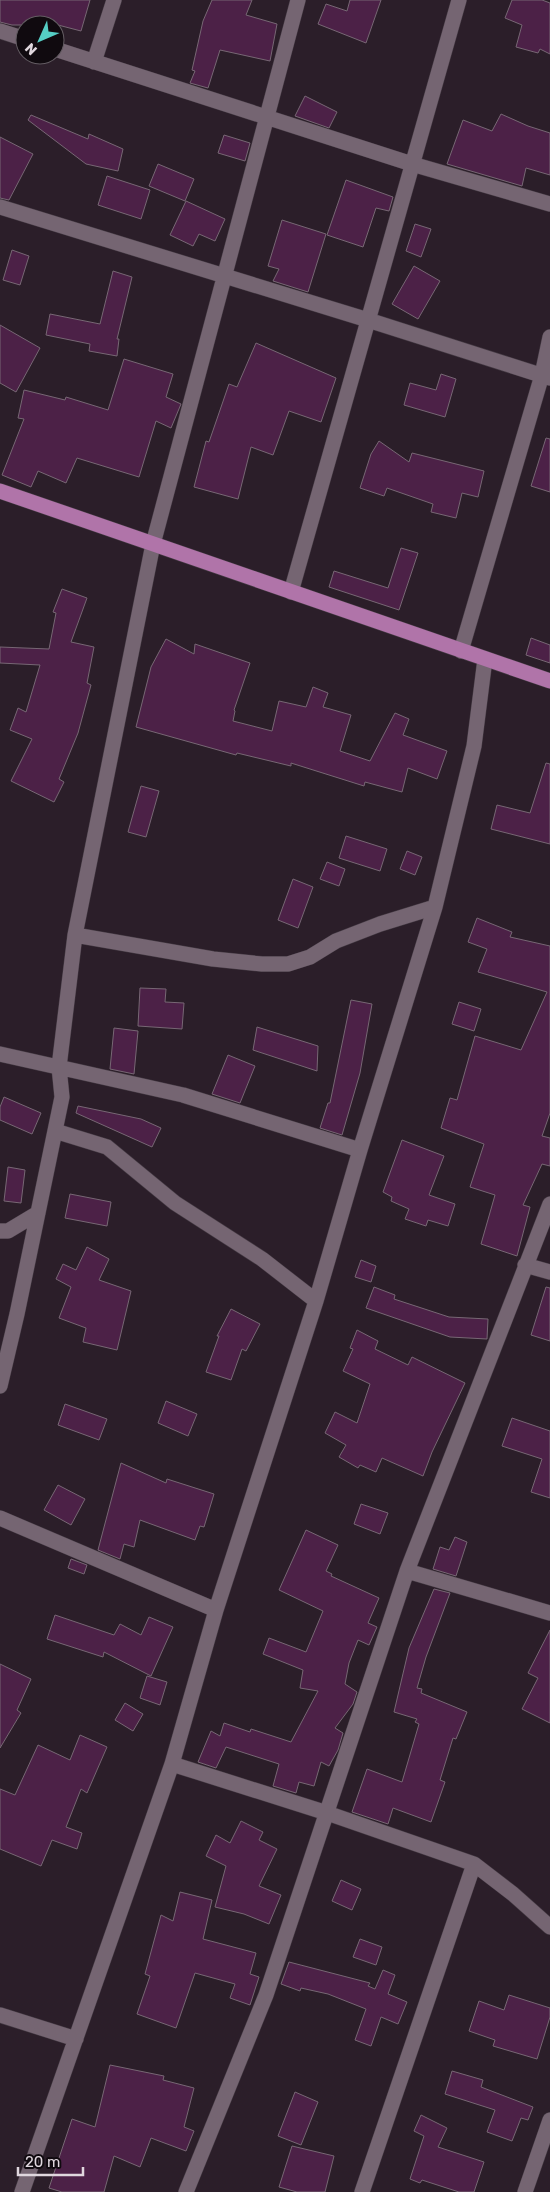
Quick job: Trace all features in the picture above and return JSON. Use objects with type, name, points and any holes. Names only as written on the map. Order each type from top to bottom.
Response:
[{"type":"main road","points":[[0,491],[461,652],[550,681]]},
{"type":"street","points":[[94,62],[114,0]]},
{"type":"street","points":[[0,1386],[62,1097],[59,1067],[75,935],[153,544],[298,0]]},
{"type":"street","points":[[291,592],[459,0]]},
{"type":"street","points":[[0,31],[15,36]]},
{"type":"street","points":[[65,52],[412,164],[550,204]]},
{"type":"street","points":[[0,207],[368,320],[546,377]]},
{"type":"street","points":[[461,652],[546,377],[550,337]]},
{"type":"street","points":[[22,2192],[172,1764],[216,1610],[316,1301],[360,1150],[435,908],[474,746],[485,659]]},
{"type":"street","points":[[75,935],[213,959],[262,964],[288,964],[310,957],[336,941],[380,924],[435,908]]},
{"type":"street","points":[[0,1054],[183,1095],[360,1150]]},
{"type":"street","points":[[55,1131],[107,1147],[175,1204],[262,1259],[316,1301]]},
{"type":"street","points":[[186,2192],[266,1995],[408,1570],[550,1204]]},
{"type":"street","points":[[0,1231],[8,1231],[38,1213]]},
{"type":"street","points":[[525,1265],[550,1272]]},
{"type":"street","points":[[0,1518],[216,1610]]},
{"type":"street","points":[[408,1570],[550,1613]]},
{"type":"street","points":[[172,1764],[327,1813],[474,1864],[513,1894],[550,1927]]},
{"type":"street","points":[[362,2192],[474,1864]]},
{"type":"street","points":[[0,2015],[76,2039]]},
{"type":"street","points":[[525,2192],[550,2120]]},
{"type":"building","points":[[0,0],[90,0],[81,31],[65,27],[65,15],[15,15],[15,25],[0,22]]},
{"type":"building","points":[[212,0],[252,0],[246,15],[277,24],[270,61],[220,50],[208,88],[190,83],[195,71],[192,70],[203,21]]},
{"type":"building","points":[[350,0],[381,0],[366,43],[318,24],[326,4],[347,11]]},
{"type":"building","points":[[512,0],[542,0],[550,3],[550,54],[540,49],[538,53],[516,47],[522,25],[505,18]]},
{"type":"building","points":[[305,96],[337,112],[329,128],[295,116]]},
{"type":"building","points":[[501,114],[550,133],[550,175],[526,168],[522,186],[447,164],[463,120],[492,131]]},
{"type":"building","points":[[31,115],[88,139],[89,134],[123,149],[118,171],[86,164],[28,120]]},
{"type":"building","points":[[224,135],[250,143],[245,161],[218,153]]},
{"type":"building","points":[[0,137],[33,154],[9,200],[0,198]]},
{"type":"building","points":[[158,164],[194,179],[185,201],[149,186]]},
{"type":"building","points":[[107,176],[150,190],[141,219],[98,205]]},
{"type":"building","points":[[346,180],[393,197],[389,211],[376,208],[363,247],[327,235]]},
{"type":"building","points":[[186,201],[225,219],[215,241],[199,234],[193,246],[170,235]]},
{"type":"building","points":[[282,220],[326,234],[308,292],[273,281],[279,269],[268,266]]},
{"type":"building","points":[[415,224],[431,229],[421,257],[406,251]]},
{"type":"building","points":[[12,250],[29,256],[20,285],[3,280]]},
{"type":"building","points":[[414,266],[440,281],[418,319],[392,304]]},
{"type":"building","points":[[113,271],[132,277],[117,339],[119,339],[117,356],[89,351],[90,344],[46,335],[50,314],[100,324]]},
{"type":"building","points":[[0,325],[40,348],[16,392],[0,383]]},
{"type":"building","points":[[256,343],[336,378],[321,422],[289,411],[273,455],[251,447],[238,499],[194,487],[206,441],[209,442],[229,384],[237,387]]},
{"type":"building","points":[[124,359],[173,374],[166,397],[181,404],[171,428],[156,421],[139,477],[77,458],[66,483],[38,471],[31,487],[2,475],[24,419],[18,418],[24,390],[65,400],[66,397],[108,410]]},
{"type":"building","points":[[441,374],[456,379],[445,417],[404,405],[410,383],[436,390]]},
{"type":"building","points":[[546,438],[550,439],[550,492],[531,486]]},
{"type":"building","points":[[379,441],[409,462],[412,453],[484,471],[478,497],[462,493],[456,518],[431,512],[433,504],[387,488],[384,496],[360,488],[371,454]]},
{"type":"building","points":[[401,548],[418,553],[399,610],[329,587],[334,571],[388,588]]},
{"type":"building","points":[[62,589],[87,598],[71,642],[94,647],[87,683],[91,685],[78,733],[59,779],[64,782],[54,802],[11,781],[32,739],[10,730],[18,708],[26,712],[40,665],[0,663],[0,647],[49,649],[56,613],[53,612]]},
{"type":"building","points":[[531,638],[550,645],[550,663],[526,655]]},
{"type":"building","points":[[166,639],[194,654],[195,644],[250,663],[234,710],[233,721],[272,731],[279,701],[306,707],[313,687],[328,693],[323,707],[351,715],[340,751],[370,761],[395,713],[409,719],[403,735],[447,751],[437,779],[408,768],[402,792],[365,782],[364,786],[291,763],[291,766],[237,753],[236,755],[136,727],[151,667]]},
{"type":"building","points":[[546,763],[550,764],[550,844],[491,829],[497,805],[530,813]]},
{"type":"building","points":[[141,786],[159,791],[146,837],[128,832]]},
{"type":"building","points":[[346,836],[387,849],[380,871],[339,858]]},
{"type":"building","points":[[407,851],[422,857],[415,875],[400,869]]},
{"type":"building","points":[[327,862],[345,869],[339,886],[320,879]]},
{"type":"building","points":[[293,879],[313,887],[298,928],[278,920]]},
{"type":"building","points":[[477,918],[512,932],[510,937],[550,946],[550,1113],[542,1136],[550,1138],[550,1166],[542,1164],[523,1205],[530,1207],[517,1256],[481,1244],[495,1195],[470,1187],[484,1144],[441,1128],[450,1098],[457,1100],[475,1036],[521,1050],[547,992],[478,972],[487,949],[468,942]]},
{"type":"building","points":[[140,988],[166,989],[165,1002],[184,1003],[182,1029],[138,1026]]},
{"type":"building","points":[[351,1000],[372,1004],[360,1073],[342,1135],[320,1128],[328,1103],[330,1103]]},
{"type":"building","points":[[459,1002],[481,1009],[474,1031],[452,1024]]},
{"type":"building","points":[[257,1027],[318,1046],[317,1071],[253,1050]]},
{"type":"building","points":[[114,1028],[138,1031],[134,1074],[110,1069]]},
{"type":"building","points":[[228,1055],[255,1066],[240,1103],[212,1094]]},
{"type":"building","points":[[4,1097],[41,1113],[32,1134],[0,1120],[0,1107]]},
{"type":"building","points":[[78,1106],[141,1119],[161,1128],[152,1147],[76,1113]]},
{"type":"building","points":[[402,1140],[444,1156],[429,1195],[455,1204],[448,1226],[428,1220],[426,1226],[405,1219],[409,1209],[391,1201],[392,1197],[383,1192]]},
{"type":"building","points":[[8,1167],[25,1170],[21,1203],[4,1201]]},
{"type":"building","points":[[70,1194],[111,1202],[107,1226],[65,1218]]},
{"type":"building","points":[[87,1247],[109,1259],[99,1280],[131,1291],[117,1350],[83,1342],[86,1328],[59,1318],[71,1287],[56,1279],[63,1264],[76,1270]]},
{"type":"building","points":[[361,1260],[376,1266],[371,1282],[355,1277]]},
{"type":"building","points":[[374,1287],[395,1295],[394,1299],[449,1317],[488,1319],[487,1339],[450,1337],[366,1308]]},
{"type":"building","points":[[546,1287],[550,1288],[550,1341],[531,1335]]},
{"type":"building","points":[[231,1309],[260,1324],[246,1351],[242,1349],[231,1380],[206,1372],[219,1336],[217,1336]]},
{"type":"building","points":[[357,1330],[378,1341],[375,1349],[408,1365],[412,1357],[465,1383],[432,1452],[423,1476],[382,1458],[376,1472],[360,1465],[358,1468],[339,1457],[346,1445],[325,1433],[335,1412],[357,1423],[370,1384],[343,1371],[353,1349],[350,1348]]},
{"type":"building","points":[[166,1401],[197,1414],[188,1436],[158,1423]]},
{"type":"building","points":[[65,1404],[107,1419],[99,1440],[58,1425]]},
{"type":"building","points":[[512,1418],[550,1431],[550,1498],[531,1492],[542,1459],[502,1446]]},
{"type":"building","points":[[121,1463],[166,1483],[167,1479],[214,1494],[204,1527],[200,1526],[195,1540],[140,1520],[134,1547],[124,1544],[120,1559],[98,1550]]},
{"type":"building","points":[[58,1485],[85,1499],[71,1525],[44,1510]]},
{"type":"building","points":[[361,1504],[388,1513],[380,1534],[354,1524]]},
{"type":"building","points":[[306,1530],[338,1545],[326,1571],[332,1574],[331,1576],[379,1598],[368,1623],[377,1627],[369,1645],[358,1640],[349,1663],[345,1684],[357,1692],[353,1704],[335,1728],[343,1733],[338,1750],[329,1766],[321,1762],[314,1786],[299,1782],[296,1793],[273,1786],[279,1764],[226,1747],[216,1768],[198,1762],[211,1731],[220,1736],[224,1723],[250,1732],[251,1729],[291,1742],[318,1691],[300,1688],[303,1670],[263,1654],[269,1638],[306,1652],[323,1611],[279,1590]]},
{"type":"building","points":[[455,1537],[467,1542],[456,1576],[433,1569],[440,1547],[449,1550]]},
{"type":"building","points":[[71,1559],[87,1565],[84,1574],[68,1568]]},
{"type":"building","points":[[434,1589],[450,1593],[426,1657],[417,1688],[422,1689],[421,1693],[467,1712],[456,1739],[453,1738],[440,1780],[445,1782],[431,1822],[393,1808],[388,1824],[352,1812],[367,1769],[402,1782],[419,1724],[415,1722],[417,1719],[394,1712],[409,1648]]},
{"type":"building","points":[[55,1615],[114,1635],[120,1624],[141,1635],[149,1617],[173,1627],[151,1676],[104,1652],[103,1657],[47,1639]]},
{"type":"building","points":[[550,1630],[550,1723],[522,1709],[538,1678],[528,1673]]},
{"type":"building","points":[[0,1664],[31,1679],[17,1710],[21,1713],[0,1748]]},
{"type":"building","points":[[147,1676],[167,1682],[160,1705],[140,1698]]},
{"type":"building","points":[[125,1703],[143,1714],[133,1731],[115,1720]]},
{"type":"building","points":[[80,1735],[107,1747],[87,1793],[81,1789],[66,1827],[82,1833],[77,1849],[52,1840],[41,1866],[0,1849],[0,1789],[15,1795],[38,1745],[70,1760]]},
{"type":"building","points":[[241,1821],[263,1832],[259,1840],[277,1849],[259,1886],[281,1895],[269,1924],[244,1914],[215,1907],[226,1866],[206,1856],[216,1835],[230,1843]]},
{"type":"building","points":[[341,1880],[361,1889],[352,1910],[332,1901]]},
{"type":"building","points":[[180,1892],[212,1900],[203,1939],[256,1953],[250,1974],[259,1977],[250,2005],[230,1998],[235,1984],[195,1973],[176,2028],[137,2014],[150,1976],[145,1974],[161,1915],[173,1921]]},
{"type":"building","points":[[360,1939],[382,1947],[376,1965],[353,1957]]},
{"type":"building","points":[[289,1962],[370,1983],[368,1986],[375,1989],[383,1970],[395,1975],[388,1994],[407,2002],[398,2024],[381,2017],[371,2046],[355,2040],[366,2009],[328,1994],[301,1988],[300,1991],[281,1984]]},
{"type":"building","points":[[509,1995],[550,2008],[550,2017],[537,2059],[493,2046],[495,2040],[469,2031],[479,2001],[504,2010]]},
{"type":"building","points":[[110,2065],[164,2076],[163,2080],[194,2088],[184,2127],[194,2131],[186,2151],[151,2138],[140,2167],[114,2156],[104,2192],[62,2192],[49,2188],[72,2119],[95,2127]]},
{"type":"building","points":[[452,2071],[483,2080],[481,2087],[533,2107],[528,2120],[521,2118],[512,2141],[487,2132],[495,2110],[445,2094]]},
{"type":"building","points":[[295,2092],[318,2102],[301,2145],[278,2136]]},
{"type":"building","points":[[421,2115],[447,2128],[438,2147],[484,2162],[474,2192],[459,2192],[422,2180],[420,2183],[410,2179],[424,2136],[414,2131]]},
{"type":"building","points":[[292,2146],[334,2156],[325,2192],[297,2192],[279,2187]]}]
